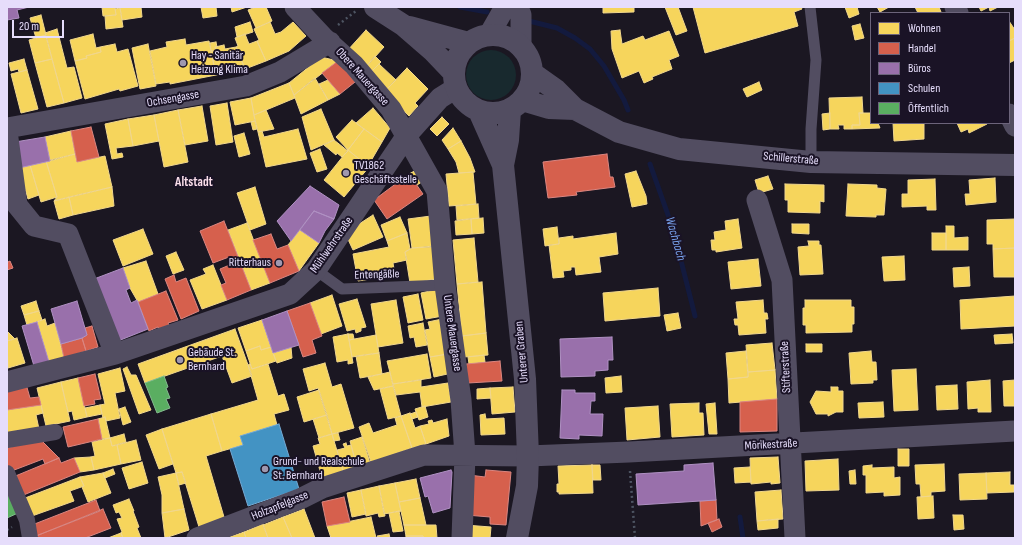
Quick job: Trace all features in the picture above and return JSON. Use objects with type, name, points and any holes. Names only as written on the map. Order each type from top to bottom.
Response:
[{"type":"street","name":"Obere Mauergasse","points":[[295,7],[322,37],[330,42],[354,65],[391,109],[406,135]]},
{"type":"street","points":[[375,7],[403,25],[433,51],[454,80],[461,97],[469,106],[479,111],[500,113],[516,105],[528,92],[531,83],[531,63],[521,47],[512,39],[501,35],[478,37],[461,51],[455,61],[454,80]]},
{"type":"street","points":[[489,35],[505,7]]},
{"type":"street","points":[[518,7],[521,15],[521,47]]},
{"type":"street","points":[[403,25],[469,43]]},
{"type":"street","name":"Ochsengasse","points":[[7,129],[246,86],[280,72],[330,42]]},
{"type":"street","name":"Schillerstraße","points":[[532,73],[556,90],[575,109],[619,132],[679,149],[812,162],[1015,165]]},
{"type":"street","name":"Mühlwehrstraße","points":[[7,382],[115,354],[290,294],[316,270],[406,135],[440,98],[454,80]]},
{"type":"street","name":"Schillerstraße","points":[[516,105],[575,109]]},
{"type":"street","name":"Unterer Graben","points":[[516,105],[504,165],[525,379],[528,456],[527,486],[517,538]]},
{"type":"street","name":"Unterer Graben","points":[[479,111],[504,165]]},
{"type":"street","points":[[1010,116],[1015,126]]},
{"type":"street","points":[[7,129],[12,207],[34,226],[68,234],[115,354]]},
{"type":"street","name":"Untere Mauergasse","points":[[406,135],[437,191],[445,285],[461,400],[465,455],[462,538]]},
{"type":"street","name":"Stifterstraße","points":[[757,200],[782,280],[795,538]]},
{"type":"street","name":"Mörikestraße","points":[[528,456],[790,444],[1015,431]]},
{"type":"street","points":[[7,440],[55,432]]},
{"type":"street","name":"Holzapfelgasse","points":[[197,538],[302,498],[322,488],[424,455],[528,456]]},
{"type":"street","points":[[7,473],[27,520],[30,538]]},
{"type":"lane","points":[[810,7],[816,60],[811,129],[812,162]]},
{"type":"lane","name":"Entengäßle","points":[[316,270],[342,289],[445,285]]},
{"type":"path","points":[[629,452],[635,538]]},
{"type":"shaded area","points":[[486,50],[496,50],[509,57],[516,70],[516,80],[509,93],[496,100],[486,100],[477,96],[470,89],[466,80],[466,70],[470,61],[477,54]]},
{"type":"building: Wohnen","points":[[102,7],[115,7],[116,15],[103,16]]},
{"type":"building: Wohnen","points":[[120,7],[141,7],[142,17],[122,20]]},
{"type":"building: Wohnen","points":[[201,7],[216,7],[217,16],[203,18]]},
{"type":"building: Wohnen","points":[[231,7],[247,7],[232,12]]},
{"type":"building: Wohnen","points":[[256,7],[266,7],[272,21],[256,28],[248,10]]},
{"type":"building: Wohnen","points":[[603,7],[634,7],[634,12],[603,13]]},
{"type":"building: Wohnen","points":[[665,7],[678,7],[687,31],[676,35]]},
{"type":"building: Wohnen","points":[[693,7],[801,7],[802,9],[794,12],[798,26],[705,53]]},
{"type":"building: Wohnen","points":[[845,7],[857,7],[859,14],[849,18]]},
{"type":"building: Wohnen","points":[[877,7],[889,7],[880,12]]},
{"type":"building: Wohnen","points":[[915,7],[939,7],[941,12],[918,12]]},
{"type":"building: Wohnen","points":[[979,7],[989,7],[981,11]]},
{"type":"building: Wohnen","points":[[989,7],[998,7],[990,11]]},
{"type":"building: Wohnen","points":[[120,8],[123,27],[106,29],[105,16],[116,15],[115,9]]},
{"type":"building: Wohnen","points":[[41,15],[46,35],[36,38],[30,18]]},
{"type":"building: Wohnen","points":[[250,22],[253,32],[237,37],[235,27]]},
{"type":"building: Wohnen","points":[[270,22],[275,34],[281,32],[293,22],[306,36],[289,51],[266,61],[257,41],[259,40],[254,29]]},
{"type":"building: Wohnen","points":[[1010,22],[1015,30],[1015,38],[1010,40]]},
{"type":"building: Wohnen","points":[[860,24],[864,38],[855,40],[852,26]]},
{"type":"building: Wohnen","points":[[57,29],[67,68],[74,67],[82,98],[64,103],[45,33]]},
{"type":"building: Wohnen","points":[[366,30],[384,47],[365,68],[347,51]]},
{"type":"building: Wohnen","points":[[620,30],[622,44],[643,36],[645,40],[669,31],[679,56],[669,60],[672,69],[652,77],[653,79],[644,83],[639,71],[622,78],[612,49],[611,31]]},
{"type":"building: Wohnen","points":[[93,34],[96,48],[100,47],[101,52],[75,61],[70,40]]},
{"type":"building: Wohnen","points":[[245,34],[249,44],[257,41],[266,61],[245,69],[236,47],[238,46],[235,38]]},
{"type":"building: Wohnen","points":[[46,35],[52,59],[35,63],[29,40]]},
{"type":"building: Wohnen","points":[[1015,38],[1015,60],[1010,62],[1010,40]]},
{"type":"building: Wohnen","name":"Hay - Sanitär Heizung Klima","points":[[185,39],[186,45],[209,41],[216,75],[170,84],[170,82],[156,84],[150,51],[167,47],[166,42]]},
{"type":"building: Wohnen","points":[[216,42],[216,51],[211,51],[210,43]]},
{"type":"building: Wohnen","points":[[115,44],[117,52],[128,49],[138,86],[120,91],[119,89],[85,99],[75,61],[101,52],[100,47]]},
{"type":"building: Wohnen","points":[[148,44],[156,86],[140,89],[132,48]]},
{"type":"building: Wohnen","points":[[224,45],[225,49],[236,47],[245,69],[216,75],[211,51],[216,51],[215,47]]},
{"type":"building: Wohnen","points":[[375,56],[381,62],[370,73],[365,68]]},
{"type":"building: Wohnen","points":[[321,57],[338,61],[294,95],[289,83]]},
{"type":"building: Wohnen","points":[[24,59],[27,70],[19,72],[18,69],[11,71],[9,63]]},
{"type":"building: Wohnen","points":[[52,59],[64,103],[47,107],[35,63]]},
{"type":"building: Wohnen","points":[[379,64],[396,80],[387,89],[370,73]]},
{"type":"building: Wohnen","points":[[407,68],[428,89],[415,103],[418,106],[409,116],[384,92]]},
{"type":"building: Wohnen","points":[[27,70],[38,109],[21,113],[11,74]]},
{"type":"building: Wohnen","points":[[315,78],[328,100],[301,114],[294,95]]},
{"type":"building: Wohnen","points":[[328,80],[340,94],[328,100],[319,84]]},
{"type":"building: Wohnen","points":[[759,82],[762,90],[747,97],[743,89]]},
{"type":"building: Wohnen","points":[[289,83],[295,98],[254,115],[251,98]]},
{"type":"building: Wohnen","points":[[862,97],[863,113],[859,113],[860,125],[852,125],[852,129],[844,129],[844,125],[838,125],[839,129],[830,129],[829,98]]},
{"type":"building: Wohnen","points":[[251,98],[255,121],[235,125],[230,102]]},
{"type":"building: Wohnen","points":[[227,103],[233,142],[216,145],[210,106]]},
{"type":"building: Wohnen","points":[[202,106],[208,141],[185,145],[178,110]]},
{"type":"building: Wohnen","points":[[373,108],[390,128],[382,142],[356,123]]},
{"type":"building: Wohnen","points":[[321,109],[334,140],[311,150],[302,117]]},
{"type":"building: Wohnen","points":[[178,110],[188,162],[164,167],[154,115]]},
{"type":"building: Wohnen","points":[[266,110],[274,129],[258,132],[254,115]]},
{"type":"building: Wohnen","points":[[830,113],[830,129],[823,130],[822,114]]},
{"type":"building: Wohnen","points":[[859,113],[870,113],[870,124],[878,124],[880,128],[852,129],[852,125],[860,125]]},
{"type":"building: Wohnen","points":[[154,115],[159,141],[133,146],[128,119]]},
{"type":"building: Wohnen","points":[[442,117],[449,124],[437,136],[430,129]]},
{"type":"building: Wohnen","points":[[128,119],[133,146],[116,148],[117,154],[122,153],[123,157],[112,159],[105,124]]},
{"type":"building: Wohnen","points":[[352,120],[364,129],[348,150],[336,137]]},
{"type":"building: Wohnen","points":[[255,121],[257,129],[253,130],[251,122]]},
{"type":"building: Wohnen","points":[[893,124],[924,124],[924,139],[894,141]]},
{"type":"building: Wohnen","points":[[957,124],[987,124],[969,133],[968,129],[961,132]]},
{"type":"building: Wohnen","points":[[453,128],[461,141],[448,149],[442,140]]},
{"type":"building: Wohnen","points":[[298,129],[307,159],[266,167],[258,132],[262,131],[264,137]]},
{"type":"building: Wohnen","points":[[364,129],[382,142],[368,166],[348,150]]},
{"type":"building: Wohnen","points":[[71,131],[75,154],[50,161],[45,137]]},
{"type":"building: Wohnen","points":[[244,133],[250,154],[239,157],[234,136]]},
{"type":"building: Wohnen","points":[[334,140],[348,151],[342,157],[337,153],[336,155],[324,145]]},
{"type":"building: Wohnen","points":[[461,141],[470,158],[475,172],[459,173],[456,162],[448,149]]},
{"type":"building: Wohnen","points":[[320,149],[327,169],[317,172],[310,153]]},
{"type":"building: Wohnen","name":"TV1862 Geschäftsstelle","points":[[348,150],[369,167],[344,197],[324,180]]},
{"type":"building: Wohnen","points":[[75,154],[77,162],[105,156],[112,187],[54,201],[57,197],[46,161]]},
{"type":"building: Wohnen","points":[[46,161],[57,197],[41,202],[30,165]]},
{"type":"building: Wohnen","points":[[30,165],[39,195],[28,199],[19,168]]},
{"type":"building: Wohnen","points":[[418,169],[425,180],[417,185],[409,174]]},
{"type":"building: Wohnen","points":[[636,171],[646,196],[647,204],[632,207],[625,174]]},
{"type":"building: Wohnen","points":[[473,172],[476,204],[449,206],[446,174]]},
{"type":"building: Wohnen","points":[[768,176],[773,189],[759,193],[755,180]]},
{"type":"building: Wohnen","points":[[995,178],[996,202],[966,205],[965,194],[970,194],[969,180]]},
{"type":"building: Wohnen","points":[[935,179],[936,210],[927,210],[927,206],[902,207],[902,194],[908,194],[908,180]]},
{"type":"building: Wohnen","points":[[785,184],[824,185],[824,202],[820,201],[820,213],[788,212],[788,200],[785,200]]},
{"type":"building: Wohnen","points":[[848,184],[877,185],[877,188],[886,189],[884,215],[876,215],[876,217],[846,216]]},
{"type":"building: Wohnen","points":[[112,187],[114,206],[73,215],[69,197]]},
{"type":"building: Wohnen","points":[[255,187],[266,224],[250,230],[237,193]]},
{"type":"building: Wohnen","points":[[69,197],[73,215],[59,219],[54,201]]},
{"type":"building: Wohnen","points":[[478,204],[479,218],[457,220],[456,206]]},
{"type":"building: Wohnen","points":[[373,215],[383,237],[353,250],[345,233]]},
{"type":"building: Wohnen","points":[[431,216],[434,246],[412,248],[408,219]]},
{"type":"building: Wohnen","points":[[400,217],[407,233],[387,241],[381,225]]},
{"type":"building: Wohnen","points":[[483,218],[484,233],[472,234],[471,219]]},
{"type":"building: Wohnen","points":[[471,219],[472,234],[456,235],[455,221]]},
{"type":"building: Wohnen","points":[[738,219],[742,248],[716,252],[716,250],[712,250],[711,240],[715,240],[714,232],[726,230],[725,221]]},
{"type":"building: Wohnen","points":[[1015,219],[1015,248],[993,249],[993,244],[987,244],[987,220]]},
{"type":"building: Wohnen","points":[[247,223],[270,283],[251,290],[228,230]]},
{"type":"building: Wohnen","points":[[792,224],[809,224],[809,234],[792,233]]},
{"type":"building: Wohnen","points":[[946,226],[954,226],[954,238],[968,237],[968,250],[946,250]]},
{"type":"building: Wohnen","points":[[557,227],[559,244],[545,246],[543,229]]},
{"type":"building: Wohnen","points":[[143,229],[153,254],[123,266],[113,240]]},
{"type":"building: Wohnen","points":[[300,230],[319,243],[299,271],[288,245]]},
{"type":"building: Wohnen","points":[[407,233],[410,249],[405,252],[407,260],[393,263],[395,275],[358,281],[353,254],[389,247],[387,241]]},
{"type":"building: Wohnen","points":[[616,233],[618,254],[599,257],[601,272],[576,275],[575,267],[571,267],[571,270],[563,271],[564,277],[553,278],[549,245],[559,244],[559,238],[573,236],[573,239]]},
{"type":"building: Wohnen","points":[[932,233],[946,233],[946,250],[932,250]]},
{"type":"building: Wohnen","points":[[474,238],[478,282],[457,284],[453,240]]},
{"type":"building: Wohnen","points":[[808,241],[819,241],[819,245],[821,245],[823,274],[800,275],[798,247],[809,246]]},
{"type":"building: Wohnen","points":[[432,247],[437,279],[410,283],[405,252],[412,248]]},
{"type":"building: Wohnen","points":[[1015,248],[1015,277],[994,277],[993,249]]},
{"type":"building: Wohnen","points":[[176,252],[184,270],[173,274],[166,256]]},
{"type":"building: Wohnen","points":[[904,256],[905,280],[884,281],[882,257]]},
{"type":"building: Wohnen","points":[[758,259],[761,286],[731,289],[728,262]]},
{"type":"building: Wohnen","points":[[146,261],[158,294],[138,302],[130,288],[123,268]]},
{"type":"building: Wohnen","points":[[213,265],[227,300],[202,309],[190,280],[206,274],[203,269]]},
{"type":"building: Wohnen","points":[[969,267],[970,286],[954,287],[953,268]]},
{"type":"building: Wohnen","points":[[482,282],[486,333],[462,336],[457,284]]},
{"type":"building: Wohnen","points":[[658,288],[660,316],[605,321],[603,293]]},
{"type":"building: Wohnen","points":[[438,289],[443,316],[426,319],[421,293]]},
{"type":"building: Wohnen","points":[[418,294],[423,320],[408,323],[403,297]]},
{"type":"building: Wohnen","points":[[332,295],[342,326],[321,334],[310,303]]},
{"type":"building: Wohnen","points":[[1015,296],[1015,326],[961,329],[960,300]]},
{"type":"building: Wohnen","points":[[357,299],[366,327],[361,328],[361,331],[356,333],[355,329],[347,331],[339,304]]},
{"type":"building: Wohnen","points":[[396,300],[403,343],[378,347],[371,304]]},
{"type":"building: Wohnen","points":[[763,300],[764,313],[767,313],[768,319],[765,319],[766,333],[739,335],[738,325],[735,325],[734,319],[738,319],[736,302]]},
{"type":"building: Wohnen","points":[[805,300],[851,300],[851,307],[854,307],[854,324],[852,324],[852,332],[806,333],[806,325],[803,325],[803,308],[805,308]]},
{"type":"building: Wohnen","points":[[36,301],[39,311],[24,315],[21,306]]},
{"type":"building: Wohnen","points":[[39,311],[42,320],[27,325],[24,315]]},
{"type":"building: Wohnen","points":[[678,313],[681,328],[667,331],[664,315]]},
{"type":"building: Wohnen","points":[[45,319],[47,326],[55,323],[64,358],[49,362],[37,322]]},
{"type":"building: Wohnen","points":[[442,319],[448,354],[430,357],[425,330],[430,329],[428,322]]},
{"type":"building: Wohnen","points":[[262,320],[271,347],[261,350],[260,346],[246,351],[238,328]]},
{"type":"building: Wohnen","points":[[423,323],[427,345],[416,347],[414,337],[410,338],[408,326]]},
{"type":"building: Wohnen","name":"Gebäude St. Bernhard","points":[[235,329],[252,376],[232,383],[222,356],[145,383],[138,364]]},
{"type":"building: Wohnen","points":[[7,331],[15,339],[7,341]]},
{"type":"building: Wohnen","points":[[486,333],[488,355],[464,357],[462,336]]},
{"type":"building: Wohnen","points":[[348,334],[353,334],[354,339],[349,340]]},
{"type":"building: Wohnen","points":[[348,334],[353,363],[348,364],[348,360],[337,362],[333,337]]},
{"type":"building: Wohnen","points":[[1012,334],[1013,343],[995,344],[994,335]]},
{"type":"building: Wohnen","points":[[376,335],[379,353],[352,357],[349,340]]},
{"type":"building: Wohnen","points":[[17,338],[25,363],[8,368],[7,341]]},
{"type":"building: Wohnen","points":[[772,343],[775,370],[748,372],[746,345]]},
{"type":"building: Wohnen","points":[[806,344],[822,344],[822,352],[806,352]]},
{"type":"building: Wohnen","points":[[260,346],[261,350],[271,347],[276,361],[252,369],[246,351]]},
{"type":"building: Wohnen","points":[[291,347],[292,358],[277,363],[273,353]]},
{"type":"building: Wohnen","points":[[746,351],[748,377],[728,379],[726,353]]},
{"type":"building: Wohnen","points":[[871,351],[872,362],[876,362],[877,380],[873,380],[873,383],[851,384],[849,353]]},
{"type":"building: Wohnen","points":[[379,353],[382,374],[360,378],[356,356]]},
{"type":"building: Wohnen","points":[[427,354],[431,378],[393,384],[387,361]]},
{"type":"building: Wohnen","points":[[448,354],[452,373],[434,377],[430,357]]},
{"type":"building: Wohnen","points":[[484,355],[485,362],[469,364],[468,357]]},
{"type":"building: Wohnen","points":[[325,363],[332,387],[341,384],[354,428],[332,434],[318,388],[309,391],[303,369]]},
{"type":"building: Wohnen","points":[[250,364],[252,369],[268,364],[278,396],[284,394],[289,410],[274,414],[277,425],[240,436],[243,445],[222,451],[211,414],[258,400],[248,365]]},
{"type":"building: Wohnen","points":[[127,367],[131,375],[136,375],[151,410],[139,414],[123,369]]},
{"type":"building: Wohnen","points":[[120,368],[125,391],[115,393],[120,418],[106,421],[105,417],[103,418],[100,405],[105,404],[98,374]]},
{"type":"building: Wohnen","points":[[916,369],[918,410],[894,411],[892,370]]},
{"type":"building: Wohnen","points":[[775,370],[777,399],[729,403],[728,379],[748,377],[748,372]]},
{"type":"building: Wohnen","points":[[390,372],[393,386],[374,390],[368,377]]},
{"type":"building: Wohnen","points":[[621,376],[622,392],[606,393],[605,378]]},
{"type":"building: Wohnen","points":[[78,378],[87,417],[74,420],[72,411],[68,412],[61,382]]},
{"type":"building: Wohnen","points":[[421,380],[421,387],[448,383],[451,402],[422,407],[420,392],[396,395],[393,384]]},
{"type":"building: Wohnen","points":[[990,380],[991,412],[978,412],[978,408],[968,409],[967,382]]},
{"type":"building: Wohnen","points":[[1015,380],[1015,406],[1004,406],[1003,381]]},
{"type":"building: Wohnen","points":[[61,382],[70,421],[46,426],[37,388]]},
{"type":"building: Wohnen","points":[[957,385],[958,409],[937,410],[936,386]]},
{"type":"building: Wohnen","points":[[393,386],[401,416],[388,419],[380,389]]},
{"type":"building: Wohnen","points":[[513,387],[515,412],[492,414],[490,388]]},
{"type":"building: Wohnen","points":[[831,387],[838,387],[838,391],[843,391],[843,412],[836,412],[828,416],[828,414],[816,414],[810,402],[816,391],[831,392]]},
{"type":"building: Wohnen","points":[[490,388],[491,398],[477,399],[477,389]]},
{"type":"building: Wohnen","points":[[319,390],[327,415],[304,422],[297,397]]},
{"type":"building: Wohnen","points":[[883,402],[884,417],[859,418],[858,403]]},
{"type":"building: Wohnen","points":[[699,403],[699,413],[703,413],[704,435],[672,437],[670,404]]},
{"type":"building: Wohnen","points":[[715,403],[717,434],[709,434],[706,404]]},
{"type":"building: Wohnen","points":[[41,405],[43,413],[36,415],[39,429],[7,434],[7,410]]},
{"type":"building: Wohnen","points":[[100,405],[102,414],[87,417],[85,408]]},
{"type":"building: Wohnen","points":[[425,406],[428,417],[419,420],[415,409]]},
{"type":"building: Wohnen","points":[[658,406],[660,437],[627,440],[625,408]]},
{"type":"building: Wohnen","points":[[125,407],[131,422],[123,425],[119,409]]},
{"type":"building: Wohnen","points":[[416,412],[418,417],[412,419],[410,414]]},
{"type":"building: Wohnen","points":[[410,413],[415,428],[420,426],[426,444],[412,448],[401,416]]},
{"type":"building: Wohnen","points":[[211,414],[222,451],[206,456],[224,517],[199,527],[182,472],[176,473],[162,429]]},
{"type":"building: Wohnen","points":[[485,414],[486,419],[504,418],[505,434],[481,435],[480,415]]},
{"type":"building: Wohnen","points":[[327,415],[332,434],[319,438],[313,419]]},
{"type":"building: Wohnen","points":[[401,416],[412,448],[371,462],[359,427],[369,423],[373,433],[397,425],[395,418]]},
{"type":"building: Wohnen","points":[[105,417],[110,438],[102,439],[98,419]]},
{"type":"building: Wohnen","points":[[447,419],[449,436],[426,444],[420,426],[429,424],[428,421],[432,420],[433,423]]},
{"type":"building: Wohnen","points":[[162,429],[173,464],[159,469],[146,435]]},
{"type":"building: Wohnen","points":[[338,433],[340,440],[334,441],[332,434]]},
{"type":"building: Wohnen","points":[[124,434],[126,442],[112,446],[110,438]]},
{"type":"building: Wohnen","points":[[332,434],[343,471],[322,478],[313,446],[320,444],[318,438]]},
{"type":"building: Wohnen","points":[[362,437],[370,463],[357,467],[350,441]]},
{"type":"building: Wohnen","points":[[110,438],[112,446],[117,445],[121,464],[94,470],[91,457],[95,456],[92,442]]},
{"type":"building: Wohnen","points":[[136,440],[141,460],[121,464],[117,445]]},
{"type":"building: Wohnen","points":[[346,443],[347,446],[351,445],[357,467],[343,471],[337,450],[345,448],[343,444]]},
{"type":"building: Wohnen","points":[[898,449],[909,449],[909,466],[898,466]]},
{"type":"building: Wohnen","points":[[91,457],[94,470],[80,472],[74,458]]},
{"type":"building: Wohnen","points":[[778,457],[780,483],[771,484],[771,482],[751,484],[750,458]]},
{"type":"building: Wohnen","points":[[838,459],[839,490],[806,491],[805,461]]},
{"type":"building: Wohnen","points":[[142,462],[148,483],[129,489],[122,468]]},
{"type":"building: Wohnen","points":[[944,464],[945,491],[931,492],[931,496],[921,497],[920,484],[916,484],[915,465]]},
{"type":"building: Wohnen","points":[[592,465],[593,493],[559,494],[559,492],[557,492],[557,484],[559,484],[558,466]]},
{"type":"building: Wohnen","points":[[592,465],[600,465],[601,480],[593,480]]},
{"type":"building: Wohnen","points":[[872,465],[872,468],[894,467],[894,478],[900,477],[900,495],[884,496],[884,492],[866,493],[866,475],[863,475],[863,466]]},
{"type":"building: Wohnen","points":[[750,467],[751,482],[735,483],[734,468]]},
{"type":"building: Wohnen","points":[[113,469],[115,474],[105,478],[103,473]]},
{"type":"building: Wohnen","points":[[855,470],[856,484],[850,484],[849,471]]},
{"type":"building: Wohnen","points":[[182,472],[186,483],[179,485],[176,473]]},
{"type":"building: Wohnen","points":[[1010,472],[1010,485],[1014,485],[1014,492],[987,493],[986,473]]},
{"type":"building: Wohnen","points":[[103,473],[111,493],[88,502],[80,477]]},
{"type":"building: Wohnen","points":[[176,473],[184,509],[162,513],[162,495],[158,477]]},
{"type":"building: Wohnen","points":[[986,473],[987,499],[960,500],[959,474]]},
{"type":"building: Wohnen","points":[[80,477],[84,486],[70,491],[74,501],[32,516],[25,498]]},
{"type":"building: Wohnen","points":[[416,479],[420,498],[399,502],[395,483]]},
{"type":"building: Wohnen","points":[[395,483],[401,511],[384,514],[379,486]]},
{"type":"building: Wohnen","points":[[379,486],[385,516],[379,517],[378,513],[366,516],[361,490]]},
{"type":"building: Wohnen","points":[[361,490],[366,514],[352,517],[347,493]]},
{"type":"building: Wohnen","points":[[781,490],[783,519],[757,521],[755,492]]},
{"type":"building: Wohnen","points":[[933,496],[934,518],[918,519],[917,497]]},
{"type":"building: Wohnen","points":[[420,498],[426,525],[404,525],[399,502]]},
{"type":"building: Wohnen","points":[[129,499],[139,527],[137,528],[141,538],[123,538],[121,533],[122,532],[117,519],[122,518],[119,512],[116,513],[113,505]]},
{"type":"building: Wohnen","points":[[184,509],[189,530],[165,538],[162,513]]},
{"type":"building: Wohnen","points":[[304,509],[315,538],[292,538],[283,517]]},
{"type":"building: Wohnen","points":[[399,511],[403,531],[393,532],[389,513]]},
{"type":"building: Wohnen","points":[[953,515],[963,515],[964,529],[954,530]]},
{"type":"building: Wohnen","points":[[283,517],[292,538],[268,538],[263,525]]},
{"type":"building: Wohnen","points":[[371,517],[376,538],[331,538],[327,526]]},
{"type":"building: Wohnen","points":[[778,519],[778,528],[758,530],[757,521]]},
{"type":"building: Wohnen","points":[[263,524],[268,538],[246,538],[244,532]]},
{"type":"building: Wohnen","points":[[404,525],[436,525],[437,538],[406,536]]},
{"type":"building: Wohnen","points":[[465,525],[491,527],[490,538],[464,538]]},
{"type":"building: Wohnen","points":[[244,532],[246,538],[227,538]]},
{"type":"building: Wohnen","points":[[121,533],[123,538],[108,538]]},
{"type":"building: Wohnen","points":[[389,534],[390,538],[378,538],[377,536]]},
{"type":"building: Wohnen","points":[[406,536],[423,536],[423,538],[406,538]]},
{"type":"building: Handel","points":[[338,61],[355,82],[340,94],[322,73]]},
{"type":"building: Handel","points":[[91,127],[99,157],[77,162],[71,131]]},
{"type":"building: Handel","points":[[607,154],[610,177],[613,177],[615,187],[576,192],[577,195],[548,198],[543,162]]},
{"type":"building: Handel","points":[[409,174],[423,194],[387,219],[374,200]]},
{"type":"building: Handel","points":[[224,221],[251,290],[227,300],[221,285],[226,283],[220,269],[232,264],[229,257],[213,263],[200,231]]},
{"type":"building: Handel","name":"Ritterhaus","points":[[271,234],[277,249],[288,245],[299,271],[270,283],[253,240]]},
{"type":"building: Handel","points":[[7,260],[8,262],[10,261],[13,268],[7,270]]},
{"type":"building: Handel","points":[[174,275],[176,282],[186,278],[199,311],[181,319],[165,279]]},
{"type":"building: Handel","points":[[166,291],[178,320],[168,323],[169,325],[159,329],[158,327],[149,331],[138,302]]},
{"type":"building: Handel","points":[[310,303],[322,336],[312,340],[316,353],[303,357],[287,311]]},
{"type":"building: Handel","points":[[92,326],[98,347],[86,351],[82,338],[87,335],[85,328]]},
{"type":"building: Handel","points":[[82,338],[86,351],[64,358],[61,344]]},
{"type":"building: Handel","points":[[500,361],[502,381],[468,383],[466,364]]},
{"type":"building: Handel","points":[[95,374],[101,399],[94,400],[95,404],[84,406],[78,378]]},
{"type":"building: Handel","points":[[26,384],[30,398],[39,397],[41,405],[7,410],[7,389]]},
{"type":"building: Handel","points":[[777,399],[777,431],[740,432],[740,402]]},
{"type":"building: Handel","points":[[98,419],[102,439],[68,447],[63,427]]},
{"type":"building: Handel","points":[[40,439],[59,458],[45,464],[43,459],[9,472],[7,467],[7,448]]},
{"type":"building: Handel","points":[[59,458],[61,463],[74,458],[80,472],[21,496],[13,477]]},
{"type":"building: Handel","points":[[486,470],[511,472],[506,525],[490,524],[490,517],[466,515],[469,475],[485,477]]},
{"type":"building: Handel","points":[[344,497],[350,522],[327,526],[322,502]]},
{"type":"building: Handel","points":[[96,500],[100,511],[36,536],[32,525]]},
{"type":"building: Handel","points":[[716,500],[717,520],[701,526],[700,501]]},
{"type":"building: Handel","points":[[103,509],[111,528],[85,538],[37,538],[36,536]]},
{"type":"building: Handel","points":[[719,519],[722,527],[712,532],[708,523]]},
{"type":"building: Büros","points":[[7,7],[29,7],[17,10],[19,18],[7,20]]},
{"type":"building: Büros","points":[[45,137],[50,161],[19,168],[15,142]]},
{"type":"building: Büros","points":[[310,186],[339,205],[334,219],[314,211],[291,241],[277,221]]},
{"type":"building: Büros","points":[[314,211],[334,219],[325,231],[319,243],[300,230]]},
{"type":"building: Büros","points":[[123,268],[130,288],[126,290],[131,303],[137,300],[148,329],[118,341],[94,279]]},
{"type":"building: Büros","points":[[77,301],[87,335],[61,344],[51,309]]},
{"type":"building: Büros","points":[[287,311],[299,345],[273,353],[262,320]]},
{"type":"building: Büros","points":[[37,322],[49,362],[34,366],[22,326]]},
{"type":"building: Büros","points":[[612,337],[613,360],[608,360],[608,370],[595,371],[595,376],[561,377],[560,339]]},
{"type":"building: Büros","points":[[562,390],[575,390],[575,393],[595,393],[595,401],[591,401],[590,414],[603,414],[602,436],[579,435],[579,439],[560,438]]},
{"type":"building: Büros","points":[[713,463],[716,500],[638,505],[636,474],[684,471],[684,465]]},
{"type":"building: Büros","points":[[451,470],[450,508],[433,513],[428,496],[425,497],[420,478]]},
{"type":"building: Schulen","name":"Grund- und Realschule St. Bernhard","points":[[279,424],[299,489],[248,506],[230,449],[243,445],[240,436]]},
{"type":"building: Öffentlich","points":[[164,376],[168,387],[166,388],[170,398],[166,399],[170,408],[157,413],[145,383]]},
{"type":"building: Öffentlich","points":[[7,492],[18,513],[7,518]]},
{"type":"waterway","name":"Wachbach","points":[[460,7],[487,12]]},
{"type":"waterway","name":"Wachbach","points":[[529,21],[557,28],[575,38],[590,49],[604,66],[624,100],[628,110]]},
{"type":"waterway","name":"Wachbach","points":[[650,164],[673,229],[695,316]]},
{"type":"waterway","name":"Wachbach","points":[[740,517],[743,538]]},
{"type":"place","name":"Hay - Sanitär Heizung Klima","points":[[183,63]]},
{"type":"place","name":"TV1862 Geschäftsstelle","points":[[346,173]]},
{"type":"place","name":"Ritterhaus","points":[[279,263]]},
{"type":"place","name":"Gebäude St. Bernhard","points":[[180,360]]},
{"type":"place","name":"Grund- und Realschule St. Bernhard","points":[[265,469]]},
{"type":"district","name":"Altstadt","points":[[194,183]]}]
